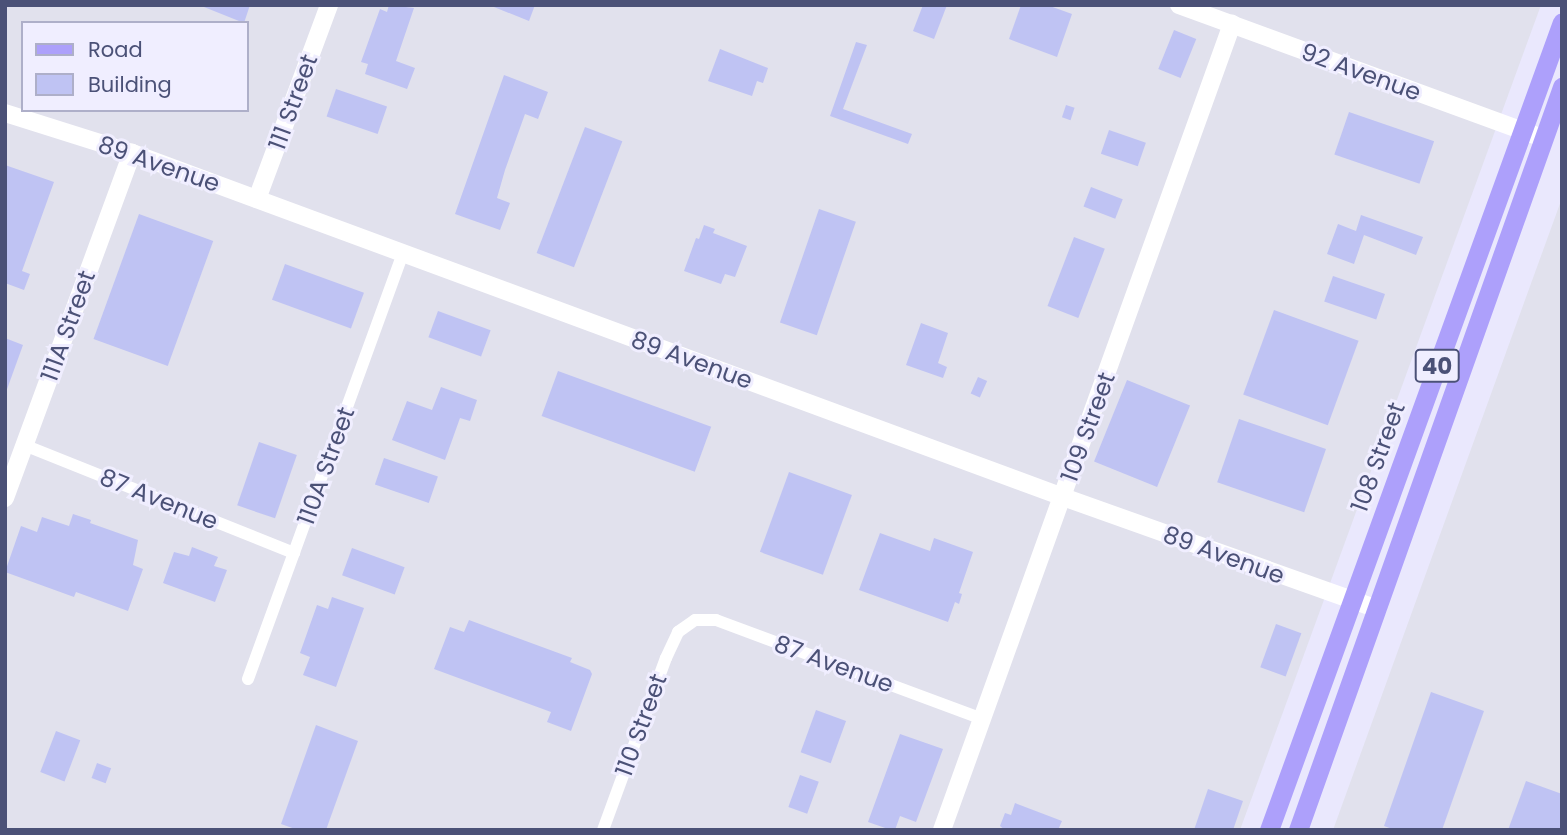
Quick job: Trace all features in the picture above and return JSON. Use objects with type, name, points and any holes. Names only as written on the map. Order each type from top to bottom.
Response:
[{"type":"main road","name":"108 Street","points":[[1269,830],[1562,22]]},
{"type":"main road","name":"108 Street","points":[[1298,830],[1562,87]]},
{"type":"street","name":"111 Street","points":[[257,199],[329,5]]},
{"type":"street","name":"92 Avenue","points":[[1179,5],[1542,138]]},
{"type":"street","name":"109 Street","points":[[942,830],[1232,24]]},
{"type":"street","name":"89 Avenue","points":[[5,113],[132,153],[1063,497],[1378,609]]},
{"type":"street","name":"111A Street","points":[[5,498],[132,153]]},
{"type":"street","name":"110A Street","points":[[248,679],[403,253]]},
{"type":"street","name":"87 Avenue","points":[[24,445],[294,553]]},
{"type":"street","name":"87 Avenue","points":[[686,624],[695,620],[716,620],[982,719]]},
{"type":"street","name":"110 Street","points":[[603,830],[666,658],[678,632],[686,624]]},
{"type":"shaded area","points":[[5,5],[1541,5],[1240,830],[5,830]]},
{"type":"shaded area","points":[[1562,198],[1562,830],[1333,830]]},
{"type":"building","points":[[199,5],[250,5],[245,21]]},
{"type":"building","points":[[389,5],[414,8],[396,61],[415,68],[407,89],[365,74],[368,64],[361,62],[380,9],[387,12]]},
{"type":"building","points":[[489,5],[535,5],[529,21]]},
{"type":"building","points":[[923,5],[947,5],[934,39],[913,31]]},
{"type":"building","points":[[1021,5],[1047,5],[1072,14],[1057,57],[1009,39]]},
{"type":"building","points":[[1174,30],[1196,39],[1181,78],[1158,69]]},
{"type":"building","points":[[856,42],[867,45],[843,109],[912,134],[908,144],[830,116]]},
{"type":"building","points":[[720,49],[768,68],[763,83],[757,81],[752,96],[708,81]]},
{"type":"building","points":[[504,75],[548,92],[538,119],[525,114],[505,170],[497,198],[510,203],[500,230],[455,214]]},
{"type":"building","points":[[336,89],[387,107],[378,134],[327,116]]},
{"type":"building","points":[[1066,105],[1075,108],[1071,120],[1062,117]]},
{"type":"building","points":[[1349,112],[1434,141],[1419,184],[1334,155]]},
{"type":"building","points":[[585,127],[622,141],[574,267],[537,253]]},
{"type":"building","points":[[1109,130],[1146,143],[1138,166],[1101,154]]},
{"type":"building","points":[[5,165],[54,182],[22,271],[30,274],[24,290],[5,283]]},
{"type":"building","points":[[1091,187],[1123,199],[1115,219],[1083,207]]},
{"type":"building","points":[[819,209],[856,222],[817,335],[780,322]]},
{"type":"building","points":[[139,214],[213,241],[168,366],[94,339]]},
{"type":"building","points":[[1361,215],[1423,237],[1416,255],[1364,235],[1354,264],[1327,254],[1338,224],[1356,231]]},
{"type":"building","points":[[704,225],[715,229],[713,233],[747,246],[735,277],[725,274],[721,284],[684,271],[696,238],[699,239]]},
{"type":"building","points":[[1074,237],[1105,249],[1078,318],[1047,306]]},
{"type":"building","points":[[285,264],[364,293],[351,328],[272,300]]},
{"type":"building","points":[[1333,276],[1385,294],[1376,319],[1324,302]]},
{"type":"building","points":[[1274,310],[1359,341],[1328,425],[1243,395]]},
{"type":"building","points":[[438,311],[491,330],[481,356],[428,337]]},
{"type":"building","points":[[921,323],[948,333],[938,363],[947,367],[943,378],[906,365]]},
{"type":"building","points":[[5,338],[23,345],[6,392],[5,392]]},
{"type":"building","points":[[558,371],[711,427],[695,472],[542,416]]},
{"type":"building","points":[[978,377],[987,381],[980,398],[971,393]]},
{"type":"building","points":[[1127,380],[1190,405],[1157,487],[1094,462]]},
{"type":"building","points":[[441,387],[477,400],[470,421],[460,418],[445,460],[392,440],[407,401],[432,410]]},
{"type":"building","points":[[1239,419],[1326,449],[1304,512],[1217,482]]},
{"type":"building","points":[[259,442],[297,455],[275,518],[237,505]]},
{"type":"building","points":[[384,458],[438,477],[429,503],[375,484]]},
{"type":"building","points":[[789,472],[852,495],[823,575],[760,552]]},
{"type":"building","points":[[73,514],[138,540],[133,565],[143,569],[128,611],[76,592],[74,597],[5,572],[21,526],[37,532],[42,517],[69,526]]},
{"type":"building","points":[[880,533],[930,551],[934,538],[973,552],[959,593],[962,594],[959,604],[955,602],[948,622],[859,590]]},
{"type":"building","points":[[192,547],[218,557],[214,566],[227,570],[215,602],[163,583],[174,552],[189,556]]},
{"type":"building","points":[[352,548],[405,567],[395,594],[342,575]]},
{"type":"building","points":[[332,597],[364,608],[336,687],[303,675],[310,657],[300,653],[317,605],[328,609]]},
{"type":"building","points":[[469,620],[572,658],[570,662],[590,670],[592,674],[571,731],[547,722],[551,712],[434,669],[450,627],[464,632]]},
{"type":"building","points":[[1276,624],[1301,633],[1286,676],[1260,667]]},
{"type":"building","points":[[1431,692],[1484,711],[1442,830],[1395,830],[1384,826]]},
{"type":"building","points":[[816,710],[846,721],[831,763],[801,752]]},
{"type":"building","points":[[316,725],[358,741],[326,830],[298,830],[281,824]]},
{"type":"building","points":[[56,731],[80,740],[65,781],[40,772]]},
{"type":"building","points":[[900,734],[943,749],[916,822],[900,816],[895,830],[891,830],[868,822]]},
{"type":"building","points":[[97,763],[111,768],[106,783],[92,778]]},
{"type":"building","points":[[800,775],[819,782],[807,814],[788,807]]},
{"type":"building","points":[[1526,781],[1562,794],[1562,830],[1508,830]]},
{"type":"building","points":[[1208,789],[1243,801],[1233,830],[1194,830]]},
{"type":"building","points":[[1015,803],[1062,821],[1058,830],[1005,830],[1000,826],[1005,813],[1011,815]]}]
